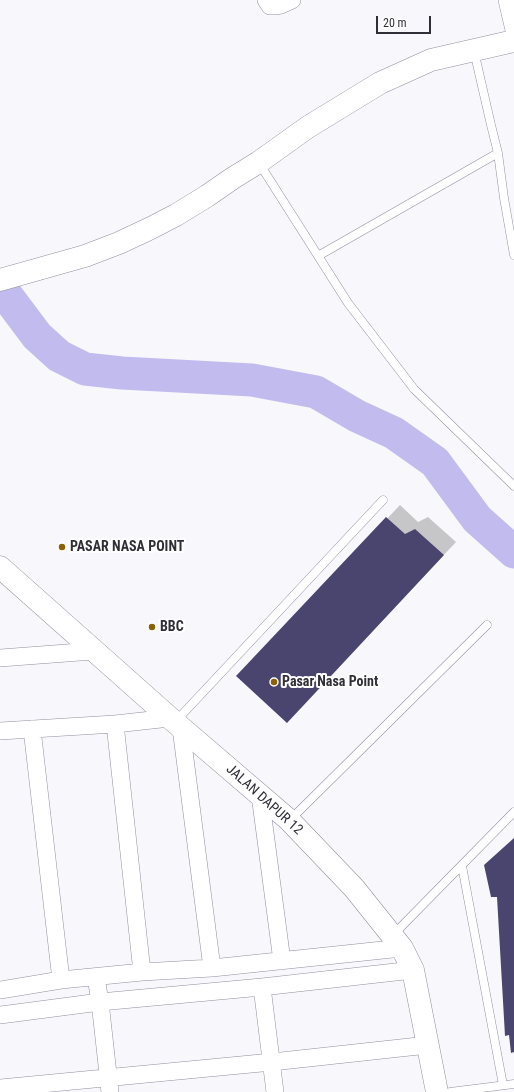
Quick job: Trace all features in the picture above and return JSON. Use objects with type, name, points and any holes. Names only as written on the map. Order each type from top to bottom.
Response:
[{"type":"street","points":[[266,0],[270,6],[275,6],[292,0]]},
{"type":"street","points":[[507,0],[514,30]]},
{"type":"street","points":[[0,280],[85,256],[119,243],[176,215],[259,162],[308,128],[380,83],[431,60],[514,42]]},
{"type":"street","name":"JALAN DAPUR 12","points":[[0,568],[93,651],[289,820],[354,888],[398,942],[413,970],[437,1092]]},
{"type":"street","points":[[0,658],[93,651]]},
{"type":"street","points":[[0,731],[115,724],[176,723],[212,968]]},
{"type":"street","points":[[115,724],[142,972]]},
{"type":"street","points":[[32,729],[62,980]]},
{"type":"street","points":[[260,795],[282,961]]},
{"type":"street","points":[[0,990],[62,980],[282,961],[398,942]]},
{"type":"street","points":[[0,1015],[100,1002],[262,987],[413,970]]},
{"type":"street","points":[[96,977],[109,1085]]},
{"type":"street","points":[[262,987],[275,1092]]},
{"type":"street","points":[[0,1088],[109,1085],[272,1062],[428,1045]]},
{"type":"lane","points":[[474,50],[498,153],[514,255]]},
{"type":"lane","points":[[318,256],[498,153]]},
{"type":"lane","points":[[259,162],[348,303],[414,389],[514,486]]},
{"type":"lane","points":[[176,723],[383,500]]},
{"type":"lane","points":[[289,820],[487,625]]},
{"type":"lane","points":[[398,942],[462,866],[514,812]]},
{"type":"lane","points":[[462,866],[503,1086]]},
{"type":"lane","points":[[450,1092],[514,1084]]},
{"type":"building","points":[[386,517],[405,534],[415,529],[444,555],[287,723],[236,676]]},
{"type":"building","points":[[514,838],[514,1052],[511,1053],[509,1035],[505,1036],[497,897],[491,897],[484,865]]},
{"type":"waterway","points":[[0,288],[37,336],[59,356],[85,369],[122,373],[252,380],[316,392],[357,416],[394,433],[435,462],[477,519],[514,552]]},
{"type":"place","name":"PASAR NASA POINT","points":[[62,547]]},
{"type":"place","name":"BBC","points":[[152,627]]},
{"type":"place","name":"Pasar Nasa Point","points":[[274,682]]}]
